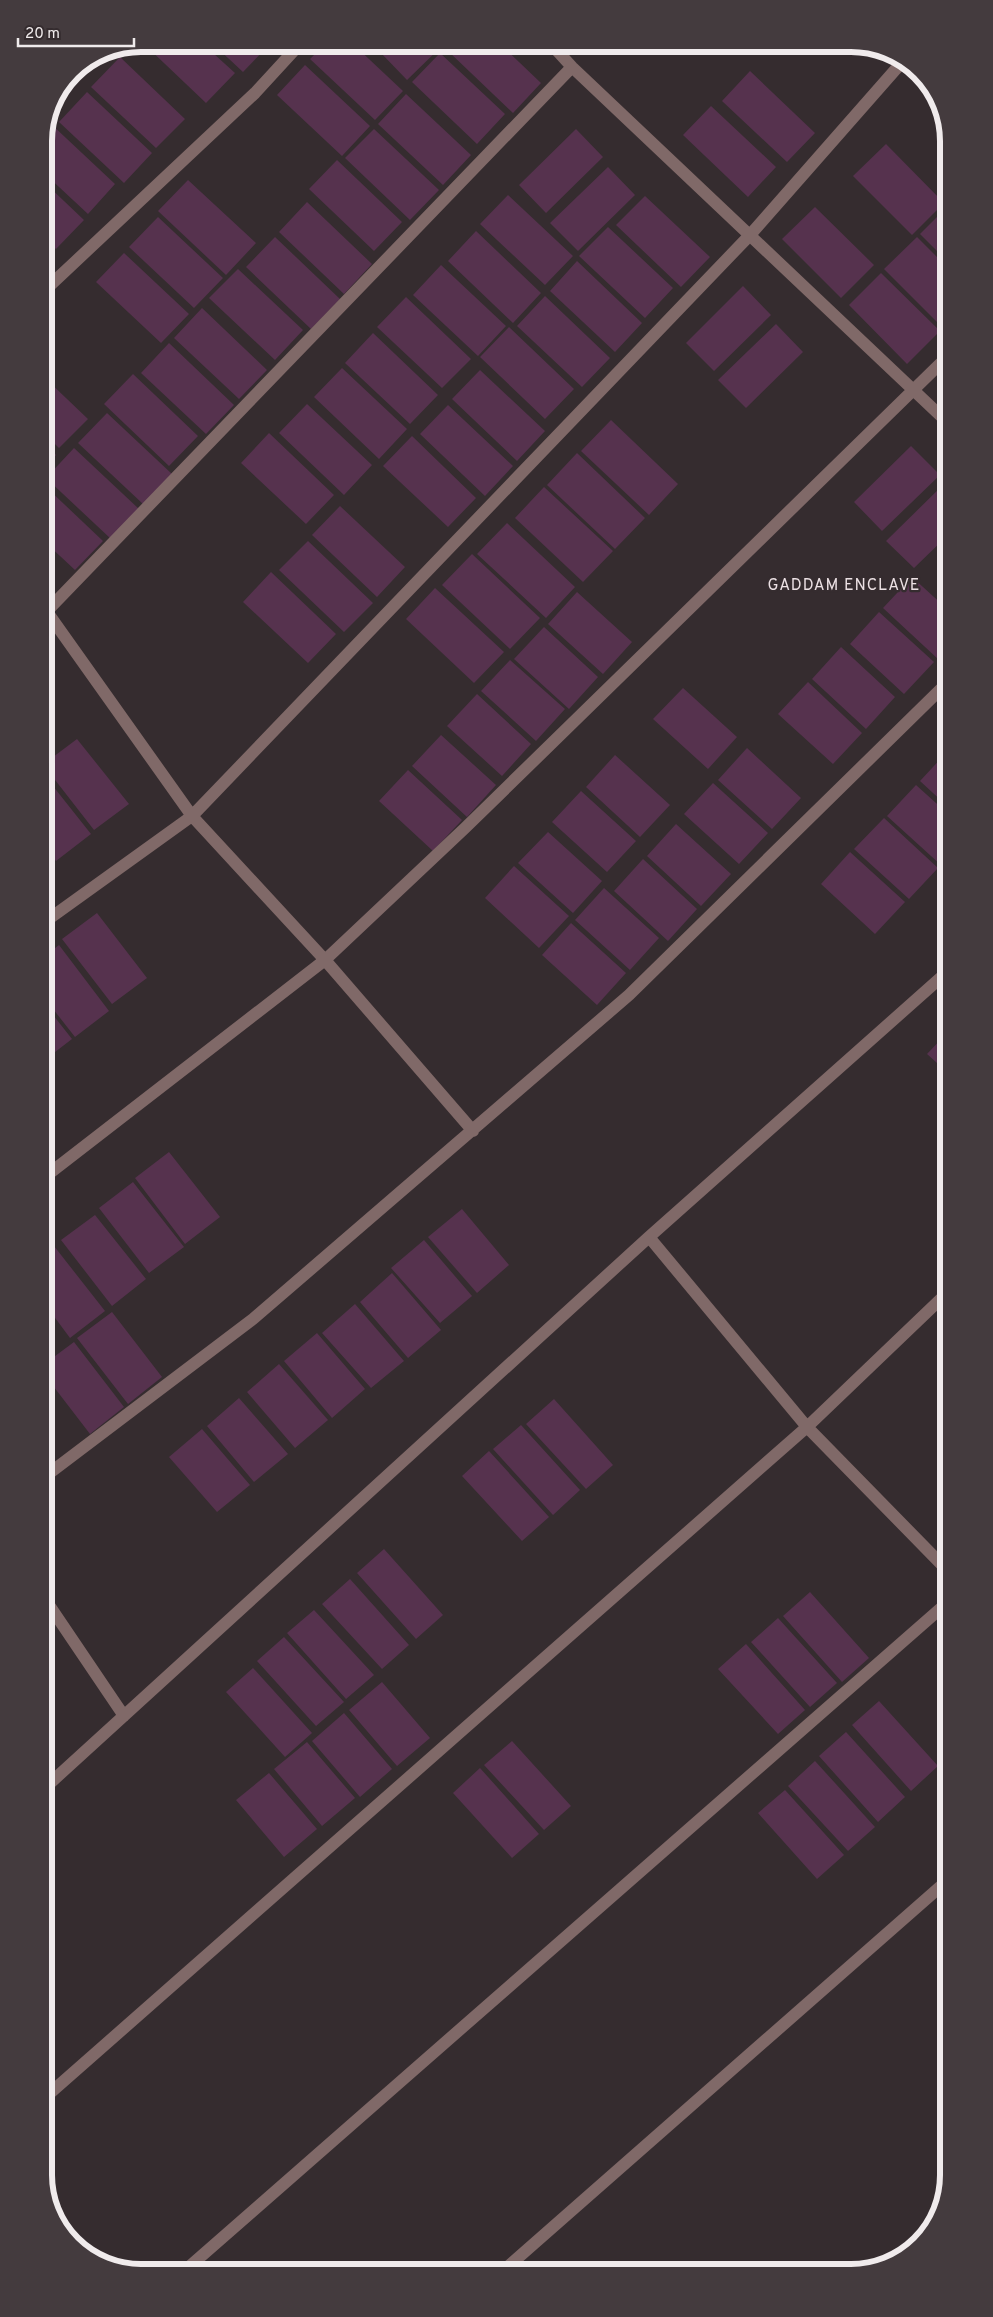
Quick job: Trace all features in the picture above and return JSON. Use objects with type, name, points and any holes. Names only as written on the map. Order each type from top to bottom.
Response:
[{"type":"street","points":[[53,283],[256,93],[292,53]]},
{"type":"street","points":[[559,53],[940,415]]},
{"type":"street","points":[[53,916],[192,816],[750,235],[899,66]]},
{"type":"street","points":[[53,604],[572,67]]},
{"type":"street","points":[[52,1171],[326,960],[480,814],[940,364]]},
{"type":"street","points":[[53,620],[192,816],[326,960],[473,1131]]},
{"type":"street","points":[[52,1471],[253,1319],[629,995],[940,690]]},
{"type":"street","points":[[52,1781],[649,1237],[940,977]]},
{"type":"street","points":[[649,1237],[807,1427],[940,1563]]},
{"type":"street","points":[[52,2091],[807,1427],[940,1300]]},
{"type":"street","points":[[192,2264],[940,1609]]},
{"type":"street","points":[[52,1610],[124,1716]]},
{"type":"street","points":[[511,2264],[940,1886]]},
{"type":"building","points":[[153,53],[213,53],[235,73],[206,103]]},
{"type":"building","points":[[223,53],[261,53],[243,72]]},
{"type":"building","points":[[316,53],[363,53],[403,91],[375,120],[310,59]]},
{"type":"building","points":[[381,53],[435,53],[407,80]]},
{"type":"building","points":[[440,53],[505,114],[477,144],[412,82]]},
{"type":"building","points":[[450,53],[509,53],[541,83],[513,113]]},
{"type":"building","points":[[120,57],[185,119],[156,148],[91,87]]},
{"type":"building","points":[[305,65],[370,126],[342,156],[277,95]]},
{"type":"building","points":[[750,71],[815,133],[787,162],[722,101]]},
{"type":"building","points":[[87,92],[152,153],[124,183],[59,122]]},
{"type":"building","points":[[406,94],[471,155],[443,185],[378,124]]},
{"type":"building","points":[[711,106],[776,167],[748,197],[683,135]]},
{"type":"building","points":[[54,127],[115,184],[88,214],[53,181]]},
{"type":"building","points":[[374,129],[439,190],[410,220],[345,158]]},
{"type":"building","points":[[576,129],[603,157],[546,213],[519,185]]},
{"type":"building","points":[[886,144],[940,199],[940,207],[912,235],[853,176]]},
{"type":"building","points":[[337,160],[402,222],[374,251],[309,189]]},
{"type":"building","points":[[608,167],[635,195],[578,251],[550,223]]},
{"type":"building","points":[[188,180],[256,243],[226,275],[158,211]]},
{"type":"building","points":[[53,191],[84,220],[56,249],[53,246]]},
{"type":"building","points":[[508,195],[573,256],[545,285],[480,224]]},
{"type":"building","points":[[645,196],[710,257],[681,287],[616,225]]},
{"type":"building","points":[[307,202],[372,264],[344,294],[279,232]]},
{"type":"building","points":[[815,207],[874,265],[841,298],[782,239]]},
{"type":"building","points":[[940,214],[940,254],[920,234]]},
{"type":"building","points":[[158,217],[223,278],[194,308],[129,247]]},
{"type":"building","points":[[608,227],[673,288],[645,318],[579,256]]},
{"type":"building","points":[[476,231],[541,293],[513,323],[448,261]]},
{"type":"building","points":[[275,237],[340,299],[311,329],[246,267]]},
{"type":"building","points":[[917,237],[940,260],[940,325],[884,269]]},
{"type":"building","points":[[124,253],[189,314],[161,343],[96,282]]},
{"type":"building","points":[[577,261],[642,323],[615,352],[550,291]]},
{"type":"building","points":[[441,265],[506,326],[478,356],[413,295]]},
{"type":"building","points":[[238,269],[303,330],[275,360],[209,298]]},
{"type":"building","points":[[881,273],[940,331],[907,364],[849,305]]},
{"type":"building","points":[[743,286],[771,315],[714,371],[686,343]]},
{"type":"building","points":[[545,296],[610,358],[582,387],[517,326]]},
{"type":"building","points":[[406,297],[471,359],[442,388],[377,327]]},
{"type":"building","points":[[202,308],[267,370],[239,399],[174,338]]},
{"type":"building","points":[[776,324],[803,352],[746,408],[718,380]]},
{"type":"building","points":[[509,327],[574,389],[545,419],[480,357]]},
{"type":"building","points":[[373,333],[438,395],[410,424],[345,363]]},
{"type":"building","points":[[169,343],[234,405],[206,434],[141,373]]},
{"type":"building","points":[[342,368],[407,429],[379,459],[314,397]]},
{"type":"building","points":[[480,370],[545,431],[517,461],[452,399]]},
{"type":"building","points":[[133,374],[198,436],[169,466],[104,404]]},
{"type":"building","points":[[53,386],[88,419],[59,448],[53,442]]},
{"type":"building","points":[[307,404],[372,465],[344,495],[279,433]]},
{"type":"building","points":[[448,405],[513,466],[485,496],[420,434]]},
{"type":"building","points":[[107,413],[172,474],[143,504],[78,443]]},
{"type":"building","points":[[611,420],[678,484],[649,515],[581,451]]},
{"type":"building","points":[[269,433],[334,495],[306,524],[241,463]]},
{"type":"building","points":[[412,436],[476,498],[448,527],[383,466]]},
{"type":"building","points":[[911,446],[940,475],[882,531],[854,502]]},
{"type":"building","points":[[74,448],[139,509],[111,539],[53,484],[53,471]]},
{"type":"building","points":[[577,453],[645,518],[615,549],[547,485]]},
{"type":"building","points":[[544,487],[613,551],[583,582],[515,518]]},
{"type":"building","points":[[940,488],[940,543],[914,568],[886,541]]},
{"type":"building","points":[[53,493],[103,541],[75,570],[53,549]]},
{"type":"building","points":[[340,506],[405,567],[377,597],[312,535]]},
{"type":"building","points":[[507,523],[575,587],[546,618],[477,554]]},
{"type":"building","points":[[308,541],[373,603],[344,632],[279,570]]},
{"type":"building","points":[[472,554],[540,618],[510,649],[442,585]]},
{"type":"building","points":[[271,572],[336,634],[308,663],[243,602]]},
{"type":"building","points":[[912,577],[940,602],[940,656],[938,659],[883,608]]},
{"type":"building","points":[[435,588],[504,652],[474,683],[406,619]]},
{"type":"building","points":[[577,592],[632,642],[603,674],[548,624]]},
{"type":"building","points":[[879,612],[934,662],[904,694],[850,644]]},
{"type":"building","points":[[544,627],[598,677],[569,709],[514,659]]},
{"type":"building","points":[[841,647],[895,697],[866,729],[812,679]]},
{"type":"building","points":[[510,660],[565,709],[536,741],[481,691]]},
{"type":"building","points":[[808,682],[862,733],[833,764],[778,714]]},
{"type":"building","points":[[683,688],[737,737],[708,769],[653,719]]},
{"type":"building","points":[[477,694],[531,744],[502,776],[447,726]]},
{"type":"building","points":[[441,735],[496,785],[467,817],[412,766]]},
{"type":"building","points":[[77,739],[129,804],[94,830],[53,777],[53,757]]},
{"type":"building","points":[[747,748],[801,798],[772,829],[718,780]]},
{"type":"building","points":[[615,755],[670,805],[640,837],[586,787]]},
{"type":"building","points":[[940,759],[940,799],[920,781]]},
{"type":"building","points":[[408,770],[462,820],[433,851],[379,801]]},
{"type":"building","points":[[713,783],[768,833],[739,864],[684,814]]},
{"type":"building","points":[[916,785],[940,807],[940,864],[887,816]]},
{"type":"building","points":[[53,786],[91,834],[56,861],[53,856]]},
{"type":"building","points":[[581,791],[636,841],[607,872],[552,822]]},
{"type":"building","points":[[884,818],[938,868],[909,899],[854,849]]},
{"type":"building","points":[[676,824],[731,874],[701,906],[647,856]]},
{"type":"building","points":[[548,832],[602,881],[573,913],[518,863]]},
{"type":"building","points":[[850,852],[905,902],[875,934],[821,884]]},
{"type":"building","points":[[643,859],[697,909],[668,941],[614,891]]},
{"type":"building","points":[[514,866],[569,916],[539,948],[485,898]]},
{"type":"building","points":[[604,888],[659,938],[630,970],[575,920]]},
{"type":"building","points":[[97,913],[147,978],[112,1004],[62,939]]},
{"type":"building","points":[[571,923],[626,973],[597,1005],[542,955]]},
{"type":"building","points":[[59,945],[109,1011],[75,1037],[53,1008],[53,950]]},
{"type":"building","points":[[53,1014],[72,1039],[53,1054]]},
{"type":"building","points":[[940,1040],[940,1066],[927,1054]]},
{"type":"building","points":[[169,1152],[220,1217],[185,1244],[135,1178]]},
{"type":"building","points":[[133,1182],[184,1247],[149,1273],[99,1208]]},
{"type":"building","points":[[462,1209],[509,1265],[477,1293],[428,1237]]},
{"type":"building","points":[[95,1215],[146,1279],[112,1306],[61,1240]]},
{"type":"building","points":[[424,1240],[472,1296],[440,1323],[391,1268]]},
{"type":"building","points":[[54,1246],[105,1311],[70,1338],[52,1314],[52,1247]]},
{"type":"building","points":[[392,1273],[441,1330],[408,1358],[360,1302]]},
{"type":"building","points":[[355,1304],[404,1361],[371,1388],[322,1333]]},
{"type":"building","points":[[112,1312],[162,1377],[128,1404],[77,1338]]},
{"type":"building","points":[[317,1333],[365,1389],[332,1418],[284,1361]]},
{"type":"building","points":[[74,1342],[124,1407],[90,1434],[52,1385],[52,1358]]},
{"type":"building","points":[[279,1364],[328,1420],[295,1448],[247,1392]]},
{"type":"building","points":[[239,1398],[288,1454],[254,1482],[207,1426]]},
{"type":"building","points":[[554,1399],[613,1465],[586,1489],[526,1424]]},
{"type":"building","points":[[521,1425],[580,1490],[553,1515],[493,1449]]},
{"type":"building","points":[[202,1429],[250,1485],[217,1512],[169,1457]]},
{"type":"building","points":[[489,1451],[549,1517],[522,1541],[462,1476]]},
{"type":"building","points":[[384,1549],[443,1615],[416,1639],[357,1573]]},
{"type":"building","points":[[350,1579],[409,1645],[382,1669],[322,1604]]},
{"type":"building","points":[[810,1592],[869,1658],[842,1682],[783,1616]]},
{"type":"building","points":[[314,1610],[374,1675],[346,1699],[287,1633]]},
{"type":"building","points":[[778,1618],[837,1683],[810,1707],[751,1642]]},
{"type":"building","points":[[284,1637],[344,1702],[316,1726],[257,1661]]},
{"type":"building","points":[[746,1644],[805,1710],[778,1734],[718,1669]]},
{"type":"building","points":[[253,1668],[312,1733],[285,1757],[226,1692]]},
{"type":"building","points":[[382,1682],[430,1738],[397,1766],[349,1710]]},
{"type":"building","points":[[879,1701],[938,1766],[911,1791],[852,1725]]},
{"type":"building","points":[[344,1713],[392,1769],[360,1797],[312,1741]]},
{"type":"building","points":[[846,1732],[905,1797],[878,1822],[819,1756]]},
{"type":"building","points":[[512,1741],[571,1806],[544,1830],[484,1765]]},
{"type":"building","points":[[307,1742],[355,1798],[322,1826],[274,1769]]},
{"type":"building","points":[[815,1761],[875,1827],[848,1851],[788,1786]]},
{"type":"building","points":[[480,1768],[539,1834],[512,1858],[453,1793]]},
{"type":"building","points":[[269,1773],[317,1829],[284,1857],[236,1800]]},
{"type":"building","points":[[785,1790],[844,1855],[817,1879],[758,1813]]},
{"type":"district","name":"GADDAM ENCLAVE","points":[[844,586]]}]
